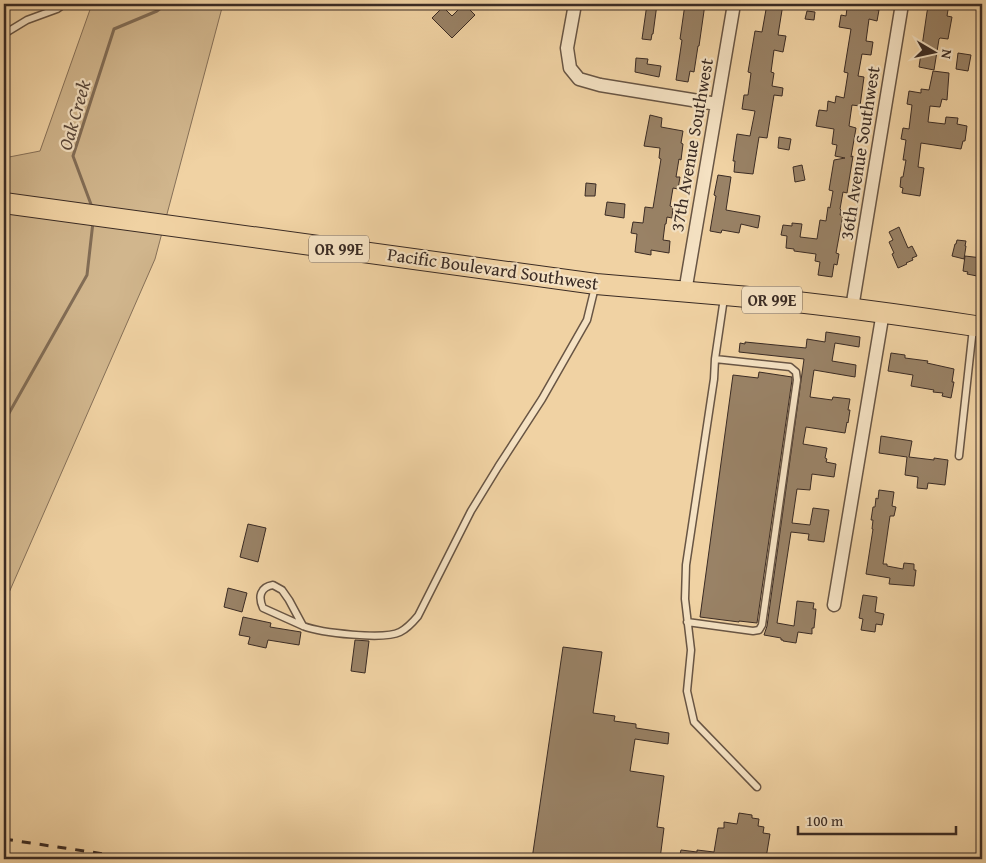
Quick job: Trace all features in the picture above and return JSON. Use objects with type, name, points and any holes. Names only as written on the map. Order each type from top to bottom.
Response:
[{"type":"main road","name":"Pacific Boulevard Southwest","points":[[4,203],[596,284],[852,308],[978,326]]},
{"type":"street","points":[[575,4],[567,48],[570,68],[579,79],[600,85],[717,104]]},
{"type":"street","name":"37th Avenue Southwest","points":[[685,292],[734,4]]},
{"type":"street","name":"36th Avenue Southwest","points":[[852,308],[902,4]]},
{"type":"street","points":[[834,605],[883,312]]},
{"type":"lane","points":[[4,34],[28,20],[57,9],[64,4]]},
{"type":"lane","points":[[303,626],[282,590],[273,585],[266,586],[261,592],[260,602],[262,608],[303,626],[323,632],[375,636],[389,635],[399,632],[418,616],[471,512],[542,398],[587,320],[596,284]]},
{"type":"lane","points":[[725,295],[686,565],[685,599],[691,650],[687,691],[694,722],[757,787]]},
{"type":"lane","points":[[959,456],[978,326]]},
{"type":"lane","points":[[687,622],[753,631],[759,630],[762,625],[797,380],[796,372],[790,368],[715,359]]},
{"type":"shaded area","points":[[92,4],[223,4],[155,259],[4,604],[4,158],[40,151]]},
{"type":"building","points":[[464,4],[475,15],[452,38],[432,18],[443,7],[452,16]]},
{"type":"building","points":[[647,4],[657,4],[651,40],[642,39]]},
{"type":"building","points":[[685,4],[705,4],[694,72],[690,71],[688,82],[676,80]]},
{"type":"building","points":[[767,4],[783,4],[778,35],[786,36],[783,52],[774,50],[771,72],[774,73],[772,86],[783,88],[782,96],[774,95],[767,138],[759,137],[753,174],[734,172],[735,161],[733,161],[737,134],[750,136],[755,111],[742,109],[744,95],[748,95],[751,73],[748,72],[755,31],[762,32]]},
{"type":"building","points":[[929,4],[949,4],[947,16],[952,17],[948,39],[939,39],[934,70],[919,67]]},
{"type":"building","points":[[857,7],[879,10],[877,21],[869,19],[866,41],[873,42],[871,55],[862,54],[858,76],[864,77],[860,106],[852,105],[849,126],[856,128],[851,157],[853,156],[847,193],[843,192],[840,209],[840,215],[843,215],[836,253],[839,254],[837,265],[834,264],[832,277],[818,275],[820,262],[815,261],[816,254],[786,248],[787,236],[781,235],[783,225],[792,226],[792,223],[802,224],[800,237],[817,239],[820,220],[826,221],[833,191],[829,190],[834,160],[845,158],[835,156],[837,145],[832,144],[834,129],[816,126],[819,110],[827,111],[828,101],[835,103],[836,96],[844,98],[848,73],[844,72],[851,29],[839,27],[841,15],[846,16],[847,8],[856,9]]},
{"type":"building","points":[[807,11],[815,12],[814,20],[805,19]]},
{"type":"building","points":[[958,53],[971,55],[968,71],[956,69]]},
{"type":"building","points":[[636,58],[648,59],[647,64],[661,66],[659,77],[635,72]]},
{"type":"building","points":[[933,71],[949,73],[947,100],[942,99],[940,107],[930,106],[928,122],[945,124],[946,117],[958,118],[957,124],[967,126],[965,141],[963,141],[961,149],[921,143],[918,167],[924,168],[920,196],[902,193],[903,188],[900,187],[906,160],[903,160],[906,140],[901,139],[903,128],[909,129],[912,105],[907,104],[909,91],[921,93],[921,89],[929,90]]},
{"type":"building","points":[[650,115],[662,118],[661,127],[683,131],[681,160],[679,159],[676,177],[680,177],[678,189],[673,188],[670,206],[673,207],[672,218],[667,217],[663,240],[670,241],[669,253],[651,250],[651,255],[635,252],[637,234],[631,233],[633,222],[643,223],[645,207],[653,208],[661,159],[659,158],[660,148],[644,146]]},
{"type":"building","points":[[779,137],[791,139],[789,150],[778,148]]},
{"type":"building","points":[[802,165],[805,180],[795,182],[793,167]]},
{"type":"building","points":[[718,175],[731,177],[726,210],[760,216],[758,228],[741,224],[739,233],[722,230],[721,233],[710,231]]},
{"type":"building","points":[[586,183],[596,184],[595,196],[585,196]]},
{"type":"building","points":[[607,202],[625,204],[624,218],[605,215]]},
{"type":"building","points":[[899,227],[908,248],[912,246],[917,256],[898,268],[889,242],[893,240],[889,232]]},
{"type":"building","points":[[957,240],[966,241],[964,259],[952,256]]},
{"type":"building","points":[[965,256],[982,258],[982,277],[967,274],[968,272],[963,271]]},
{"type":"building","points":[[826,332],[860,337],[859,347],[835,343],[832,361],[856,365],[855,377],[814,370],[810,397],[832,400],[833,397],[850,399],[848,410],[850,410],[845,433],[806,427],[803,444],[827,448],[826,462],[836,464],[834,477],[812,474],[810,490],[797,489],[792,523],[810,525],[813,508],[829,510],[824,542],[808,540],[809,534],[791,532],[777,623],[794,626],[797,601],[814,603],[813,609],[816,609],[812,634],[798,632],[796,643],[764,635],[767,626],[804,359],[739,352],[740,343],[745,344],[745,342],[806,348],[807,339],[825,342]]},
{"type":"building","points":[[891,353],[905,355],[905,358],[928,361],[927,363],[954,369],[951,398],[942,396],[943,393],[933,392],[934,390],[911,386],[913,375],[888,371]]},
{"type":"building","points":[[759,372],[792,377],[792,380],[757,623],[700,617],[733,375],[758,378]]},
{"type":"building","points":[[881,436],[912,441],[909,457],[948,460],[945,485],[928,483],[927,489],[917,488],[918,477],[905,475],[907,457],[879,453]]},
{"type":"building","points":[[879,490],[894,492],[892,506],[896,507],[894,516],[890,516],[883,564],[903,569],[904,563],[914,564],[914,570],[916,570],[914,586],[889,584],[890,578],[866,574],[873,529],[873,520],[871,520],[873,507],[875,507],[876,498],[878,499]]},
{"type":"building","points":[[248,524],[266,528],[258,562],[240,557]]},
{"type":"building","points":[[228,588],[247,593],[242,612],[224,607]]},
{"type":"building","points":[[863,595],[877,597],[875,612],[884,614],[882,625],[876,624],[875,632],[861,630],[863,619],[859,618]]},
{"type":"building","points":[[243,617],[271,623],[270,627],[301,632],[299,645],[268,640],[266,648],[248,644],[250,637],[239,635]]},
{"type":"building","points":[[355,640],[369,641],[365,673],[351,671]]},
{"type":"building","points":[[563,647],[602,652],[593,713],[615,716],[614,721],[636,724],[636,728],[669,733],[668,744],[635,739],[630,771],[664,776],[657,827],[664,828],[660,859],[532,859]]},
{"type":"building","points":[[739,813],[752,815],[752,818],[759,819],[758,826],[764,827],[763,833],[770,834],[766,858],[679,859],[681,850],[714,852],[718,828],[724,828],[724,822],[737,824]]},
{"type":"waterway","name":"Oak Creek","points":[[92,207],[73,156],[114,29],[157,11],[166,4]]},
{"type":"waterway","name":"Oak Creek","points":[[4,422],[87,275],[93,222]]},
{"type":"railway","points":[[4,839],[138,859]]}]
